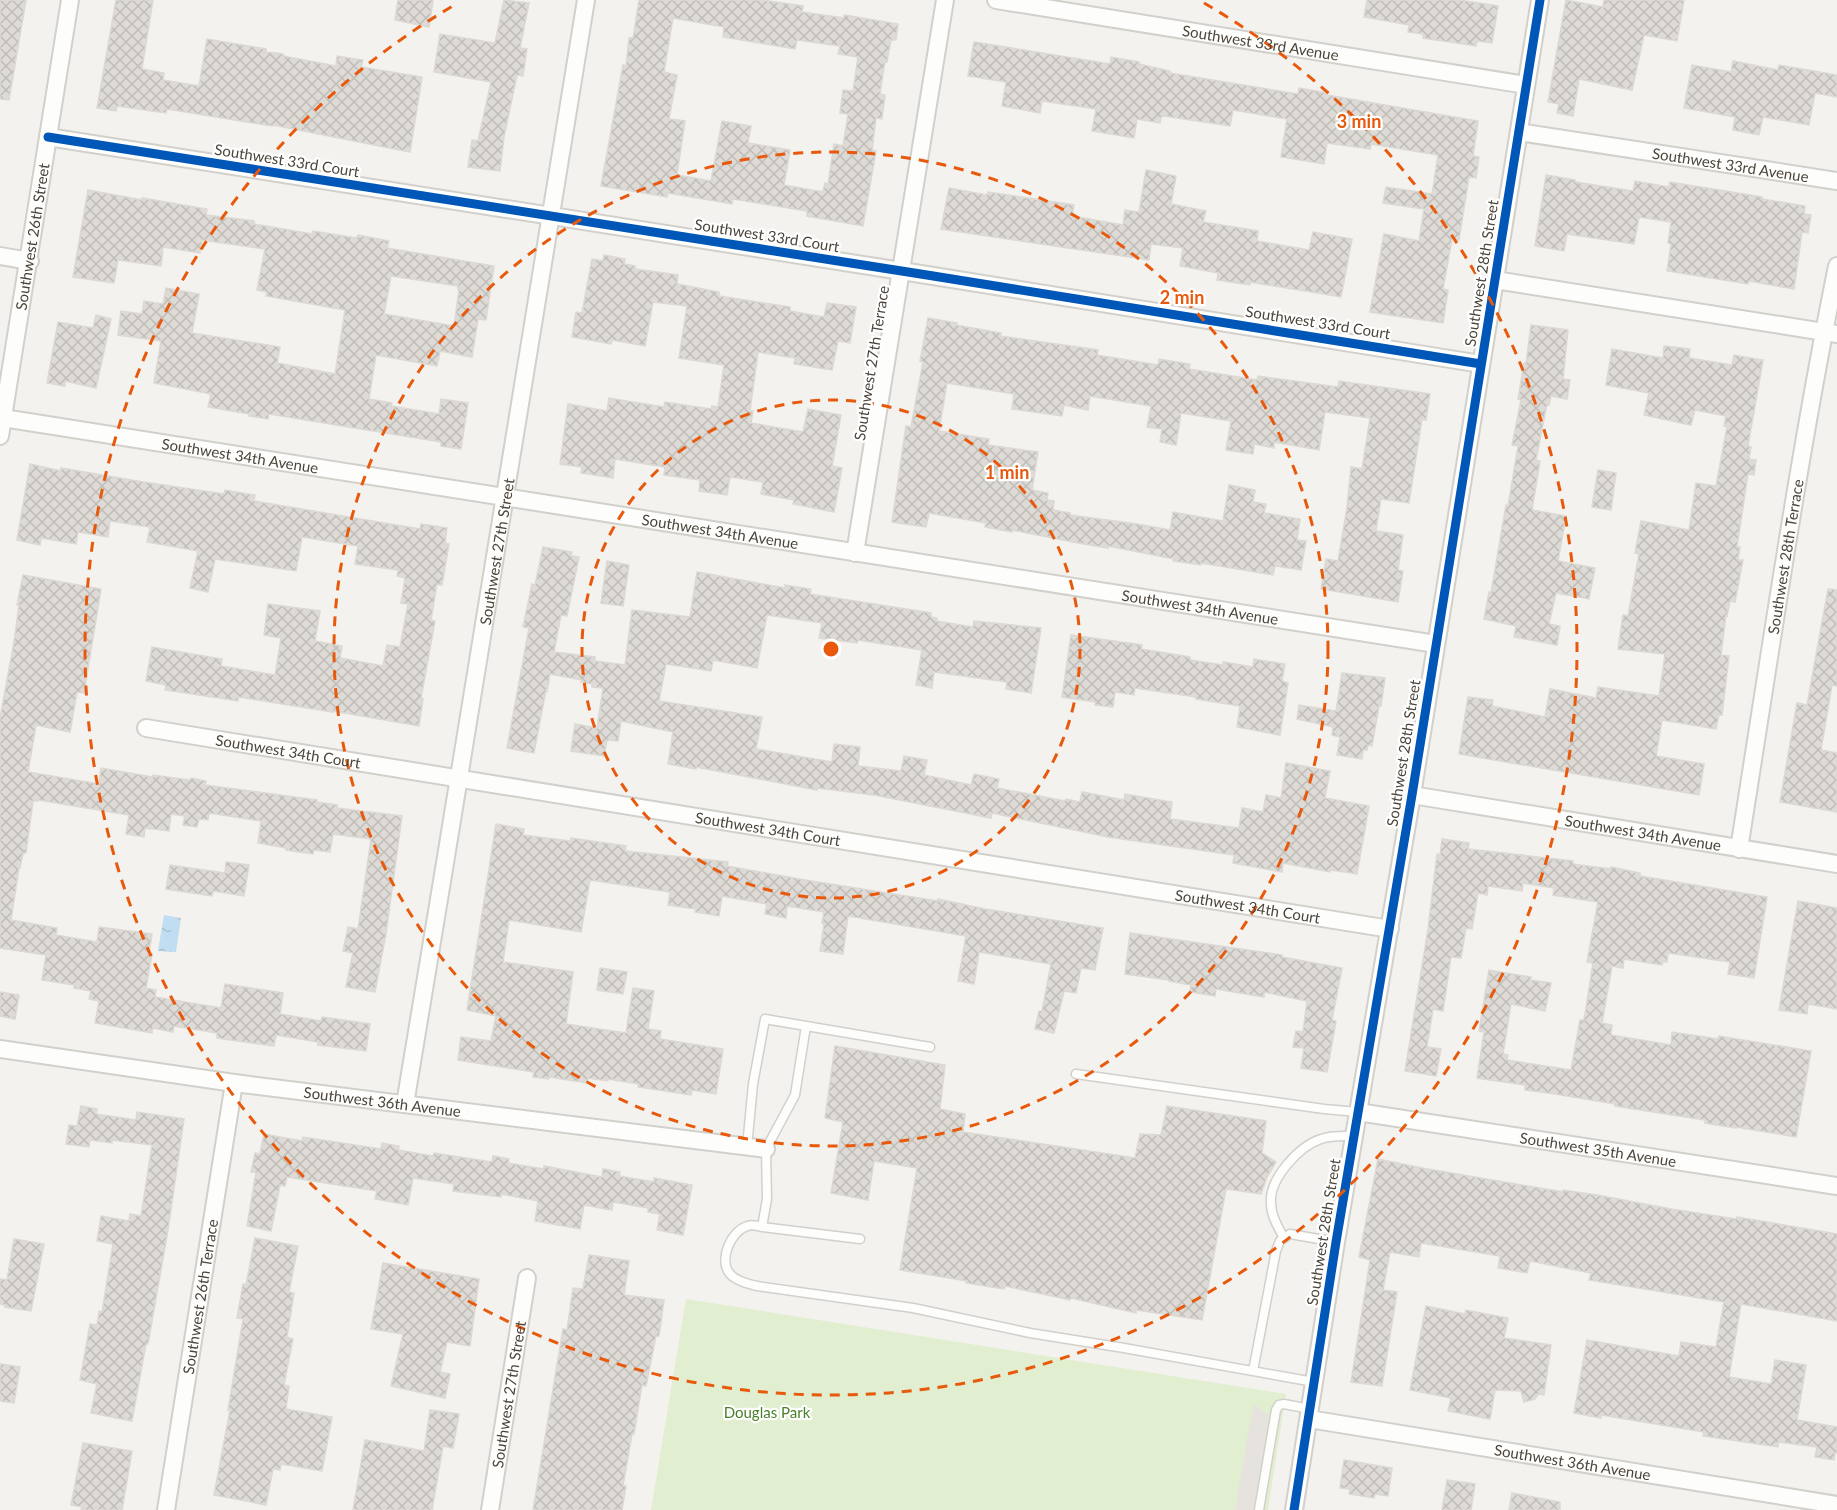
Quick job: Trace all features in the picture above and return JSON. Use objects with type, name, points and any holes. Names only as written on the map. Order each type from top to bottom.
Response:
[{"type":"street","name":"Southwest 26th Street","points":[[0,436],[30,261],[70,0]]},
{"type":"street","name":"Southwest 27th Street","points":[[405,1104],[586,0]]},
{"type":"street","name":"Southwest 27th Terrace","points":[[855,553],[945,0]]},
{"type":"street","name":"Southwest 33rd Avenue","points":[[996,0],[1526,85]]},
{"type":"street","name":"Southwest 28th Street","points":[[1294,1510],[1540,0]]},
{"type":"street","name":"Southwest 33rd Avenue","points":[[1519,132],[1837,181]]},
{"type":"street","name":"Southwest 33rd Court","points":[[48,137],[1481,364]]},
{"type":"street","points":[[0,256],[30,261]]},
{"type":"street","name":"Southwest 28th Terrace","points":[[1739,849],[1780,586],[1831,333],[1837,266]]},
{"type":"street","points":[[1495,280],[1831,333]]},
{"type":"street","name":"Southwest 34th Avenue","points":[[3,418],[1436,644]]},
{"type":"street","name":"Southwest 34th Court","points":[[146,728],[1390,929]]},
{"type":"street","name":"Southwest 34th Avenue","points":[[1412,795],[1837,864]]},
{"type":"street","name":"Southwest 36th Avenue","points":[[0,1048],[234,1083],[766,1149]]},
{"type":"street","name":"Southwest 26th Terrace","points":[[166,1510],[234,1083]]},
{"type":"street","name":"Southwest 35th Avenue","points":[[1358,1112],[1837,1186]]},
{"type":"street","name":"Southwest 27th Street","points":[[490,1510],[527,1278]]},
{"type":"street","name":"Southwest 36th Avenue","points":[[1310,1414],[1837,1505]]},
{"type":"lane","points":[[747,1147],[753,1084],[765,1019],[930,1047]]},
{"type":"lane","points":[[762,1227],[766,1199],[766,1149],[795,1095],[806,1026]]},
{"type":"lane","points":[[1076,1074],[1358,1112]]},
{"type":"lane","points":[[1284,1238],[1274,1218],[1270,1203],[1271,1189],[1278,1175],[1312,1143],[1322,1138],[1354,1136]]},
{"type":"lane","points":[[861,1239],[750,1225],[740,1229],[729,1242],[726,1261],[732,1276],[750,1285],[913,1308],[1030,1333],[1314,1382]]},
{"type":"lane","points":[[1253,1371],[1276,1251],[1280,1241],[1290,1234],[1336,1242]]},
{"type":"lane","points":[[1259,1510],[1276,1410],[1279,1405],[1284,1404],[1310,1414]]},
{"type":"green space","name":"Douglas Park","points":[[686,1299],[1286,1394],[1268,1510],[651,1510]]},
{"type":"shaded area","points":[[1253,1404],[1269,1415],[1254,1510],[1235,1510]]},
{"type":"water","points":[[164,915],[181,918],[176,952],[158,951]]},
{"type":"building","points":[[0,0],[26,0],[9,100],[0,99]]},
{"type":"building","points":[[116,0],[153,0],[142,69],[164,73],[163,80],[199,86],[207,39],[266,49],[266,52],[336,66],[337,56],[363,60],[361,67],[422,77],[410,152],[273,125],[167,109],[166,113],[117,106],[116,111],[97,108]]},
{"type":"building","points":[[398,0],[433,0],[429,27],[395,20]]},
{"type":"building","points":[[504,0],[529,3],[520,48],[527,49],[523,76],[517,75],[504,137],[500,171],[468,167],[472,140],[478,141],[491,82],[434,72],[440,34],[495,43]]},
{"type":"building","points":[[639,0],[762,0],[803,6],[802,12],[844,18],[844,15],[898,24],[896,40],[891,40],[887,62],[885,61],[880,94],[885,95],[882,119],[876,118],[872,150],[876,151],[863,226],[807,216],[807,211],[733,199],[732,204],[668,193],[667,197],[601,186],[623,65],[626,66],[629,38],[633,38]],"holes":[[[673,18],[724,27],[723,37],[795,49],[797,40],[840,46],[838,54],[858,57],[853,91],[843,90],[840,113],[848,114],[843,146],[834,144],[828,184],[825,183],[823,192],[784,185],[790,150],[748,143],[751,126],[722,121],[711,181],[677,175],[685,121],[669,119],[677,75],[664,72]]]},
{"type":"building","points":[[1367,0],[1459,0],[1498,6],[1492,43],[1477,41],[1476,46],[1423,38],[1423,34],[1408,32],[1409,25],[1364,17]]},
{"type":"building","points":[[1566,0],[1603,7],[1604,0],[1684,0],[1677,41],[1644,35],[1632,90],[1579,79],[1573,116],[1557,113],[1559,104],[1548,102]]},
{"type":"building","points":[[974,42],[1110,64],[1111,57],[1139,62],[1139,64],[1170,71],[1170,73],[1298,94],[1299,88],[1327,93],[1327,95],[1478,121],[1473,156],[1479,157],[1476,178],[1469,177],[1459,240],[1452,239],[1443,289],[1448,290],[1443,323],[1370,312],[1384,234],[1419,241],[1424,209],[1383,203],[1386,187],[1432,194],[1438,155],[1371,144],[1370,149],[1327,143],[1324,164],[1281,157],[1287,119],[1233,110],[1230,126],[1164,116],[1161,117],[1160,123],[1137,119],[1134,138],[1092,131],[1096,109],[1042,101],[1040,113],[1002,106],[1006,82],[968,76]]},
{"type":"building","points":[[1733,61],[1778,70],[1779,65],[1837,75],[1837,97],[1815,93],[1809,125],[1763,117],[1759,135],[1733,130],[1735,117],[1684,108],[1692,65],[1731,72]]},
{"type":"building","points":[[1146,170],[1176,176],[1171,204],[1206,211],[1203,222],[1258,231],[1257,241],[1309,250],[1313,232],[1352,239],[1341,297],[1250,282],[1250,285],[1217,280],[1218,273],[1180,266],[1183,248],[1151,244],[1149,260],[941,229],[949,188],[987,195],[988,192],[1074,205],[1072,216],[1123,225],[1125,210],[1139,212]]},
{"type":"building","points":[[1546,175],[1633,191],[1635,181],[1669,187],[1670,182],[1805,206],[1804,214],[1811,215],[1808,233],[1802,232],[1794,289],[1667,271],[1671,222],[1639,217],[1634,244],[1567,234],[1564,251],[1535,246]]},
{"type":"building","points":[[88,190],[207,209],[206,215],[254,221],[254,224],[312,234],[313,231],[357,238],[358,235],[389,241],[387,248],[494,266],[486,320],[478,319],[472,357],[440,351],[437,366],[376,355],[369,399],[392,403],[391,406],[439,414],[441,399],[468,403],[461,449],[441,446],[441,442],[269,414],[268,419],[249,416],[249,414],[208,407],[211,394],[154,383],[161,341],[118,335],[121,311],[142,314],[144,301],[163,304],[166,288],[199,294],[192,333],[280,347],[277,363],[335,374],[345,310],[266,296],[267,292],[257,290],[265,249],[202,240],[200,253],[163,247],[161,266],[118,260],[114,283],[73,277]],"holes":[[[391,276],[458,286],[454,326],[384,314]]]},
{"type":"building","points":[[604,255],[625,259],[624,264],[635,266],[635,269],[678,275],[677,284],[719,292],[719,296],[790,307],[790,311],[824,317],[827,303],[856,307],[850,343],[838,341],[832,370],[794,364],[795,358],[758,352],[750,411],[753,411],[751,423],[803,432],[808,409],[841,415],[832,466],[842,468],[834,512],[793,504],[794,500],[761,494],[763,482],[730,477],[727,495],[699,491],[700,480],[664,475],[665,467],[615,459],[613,478],[581,473],[582,467],[560,464],[568,404],[607,411],[609,398],[664,407],[665,402],[711,409],[712,406],[718,407],[724,365],[679,358],[687,306],[653,302],[645,346],[612,340],[611,344],[572,337],[576,312],[582,313],[592,259],[603,261]]},
{"type":"building","points":[[96,315],[111,319],[96,388],[65,381],[65,386],[47,383],[58,322],[93,328]]},
{"type":"building","points":[[928,318],[1001,333],[1000,336],[1098,350],[1097,355],[1158,365],[1159,359],[1190,364],[1189,369],[1257,380],[1258,376],[1338,387],[1339,381],[1430,394],[1426,420],[1422,419],[1409,503],[1381,499],[1376,531],[1403,535],[1398,570],[1403,571],[1398,602],[1321,589],[1326,559],[1338,561],[1351,467],[1362,469],[1370,418],[1325,412],[1319,450],[1274,442],[1274,448],[1254,444],[1253,454],[1226,450],[1231,421],[1181,413],[1176,445],[1160,442],[1162,429],[1147,427],[1151,406],[1090,396],[1088,410],[1064,405],[1062,416],[1012,409],[1014,394],[947,383],[939,431],[989,439],[988,445],[1038,452],[1032,490],[1048,493],[1047,500],[1054,501],[1053,510],[1070,513],[1070,515],[1170,530],[1173,512],[1223,521],[1229,485],[1255,490],[1253,502],[1266,504],[1264,513],[1300,519],[1297,540],[1306,541],[1301,570],[1275,566],[1273,575],[1201,563],[1201,565],[1173,561],[1174,559],[1108,546],[1108,548],[985,527],[986,523],[929,513],[926,527],[892,522],[906,426],[911,427],[923,362],[920,361]]},
{"type":"building","points":[[1531,325],[1568,330],[1563,379],[1570,380],[1567,399],[1551,396],[1549,405],[1547,404],[1536,460],[1540,461],[1532,510],[1566,516],[1558,561],[1595,568],[1589,599],[1556,593],[1549,624],[1560,626],[1557,645],[1514,637],[1516,626],[1484,619],[1489,592],[1491,593],[1518,446],[1512,445],[1521,400],[1518,399]]},
{"type":"building","points":[[1664,346],[1690,349],[1689,358],[1732,365],[1734,355],[1763,360],[1748,446],[1751,447],[1749,459],[1756,460],[1754,475],[1748,474],[1737,547],[1740,547],[1738,560],[1743,560],[1735,602],[1730,601],[1726,615],[1721,655],[1729,656],[1722,715],[1719,714],[1716,729],[1662,720],[1656,756],[1704,764],[1699,795],[1459,754],[1468,697],[1493,700],[1492,706],[1545,717],[1550,689],[1596,698],[1598,687],[1659,696],[1665,654],[1618,649],[1623,615],[1628,616],[1639,554],[1635,553],[1641,521],[1689,530],[1696,483],[1716,486],[1727,427],[1724,426],[1726,416],[1695,410],[1691,425],[1644,415],[1649,393],[1606,385],[1612,349],[1663,358]]},
{"type":"building","points":[[30,464],[61,471],[61,468],[224,494],[225,490],[255,495],[254,501],[420,529],[421,524],[447,528],[445,543],[449,544],[442,585],[437,584],[431,620],[435,621],[421,698],[423,699],[419,726],[238,697],[238,701],[165,690],[166,685],[146,681],[152,647],[222,659],[221,666],[275,675],[281,638],[264,635],[268,604],[320,611],[315,641],[342,646],[340,658],[383,666],[387,645],[400,647],[408,604],[401,603],[405,578],[397,576],[398,570],[355,564],[358,546],[302,537],[296,571],[215,559],[208,592],[190,588],[198,551],[147,542],[150,527],[110,521],[108,537],[78,532],[76,544],[41,538],[40,545],[17,540]]},
{"type":"building","points":[[1598,470],[1616,473],[1611,510],[1592,507]]},
{"type":"building","points":[[543,547],[572,552],[571,556],[579,557],[567,616],[561,615],[554,652],[595,657],[595,661],[625,665],[632,610],[690,617],[697,572],[785,588],[785,585],[811,589],[810,594],[931,613],[931,617],[937,618],[936,621],[973,627],[974,621],[1041,628],[1031,693],[1006,689],[1007,682],[934,672],[932,688],[916,685],[922,650],[858,640],[857,643],[819,638],[822,623],[767,615],[757,668],[713,660],[711,671],[666,664],[659,701],[762,717],[756,749],[832,762],[834,744],[860,747],[858,766],[901,771],[904,756],[927,760],[924,775],[971,785],[974,774],[999,779],[997,788],[1065,801],[1066,799],[1080,802],[1082,792],[1124,800],[1125,794],[1172,802],[1170,819],[1239,828],[1242,808],[1263,812],[1266,795],[1281,798],[1286,763],[1330,771],[1325,798],[1369,806],[1357,874],[1331,870],[1330,872],[1283,863],[1282,872],[1233,863],[1234,855],[1108,837],[992,813],[991,818],[874,795],[817,788],[817,790],[696,767],[696,769],[668,764],[673,732],[621,721],[618,741],[607,740],[604,756],[571,751],[575,724],[597,728],[603,688],[592,687],[592,684],[581,682],[582,680],[550,674],[534,753],[507,748],[529,628],[523,627]]},
{"type":"building","points":[[607,561],[629,565],[623,606],[601,603]]},
{"type":"building","points":[[23,575],[101,589],[84,693],[77,692],[70,732],[36,725],[28,772],[99,784],[101,768],[153,777],[153,775],[190,780],[191,778],[206,781],[205,785],[317,800],[317,802],[337,805],[337,808],[402,816],[386,934],[375,992],[346,987],[353,953],[343,951],[348,927],[358,929],[371,839],[333,834],[330,852],[314,850],[313,854],[286,850],[286,848],[258,843],[261,821],[209,813],[208,820],[199,819],[197,827],[183,825],[185,816],[171,814],[169,831],[145,828],[144,837],[126,834],[129,815],[33,801],[26,853],[23,853],[19,868],[11,920],[57,928],[56,935],[97,942],[99,927],[152,934],[149,953],[152,954],[146,988],[156,990],[155,997],[221,1008],[225,984],[283,993],[280,1014],[321,1021],[322,1017],[370,1024],[366,1051],[318,1045],[318,1042],[276,1035],[274,1046],[217,1038],[217,1033],[174,1026],[173,1032],[153,1028],[152,1033],[95,1023],[99,1001],[89,999],[91,991],[74,988],[74,985],[42,980],[46,955],[0,948],[0,718]]},
{"type":"building","points":[[1828,589],[1837,590],[1837,686],[1832,685],[1821,750],[1837,753],[1837,812],[1780,802],[1797,703],[1807,705]]},
{"type":"building","points":[[1071,635],[1142,645],[1141,649],[1223,665],[1223,662],[1253,667],[1254,659],[1285,664],[1282,681],[1288,683],[1280,735],[1237,727],[1240,706],[1196,699],[1196,697],[1135,688],[1134,695],[1115,692],[1113,707],[1062,697]]},
{"type":"building","points":[[1342,673],[1385,678],[1372,746],[1368,745],[1367,750],[1363,750],[1362,759],[1337,755],[1340,737],[1332,735],[1333,727],[1297,719],[1299,705],[1336,711]]},
{"type":"building","points":[[496,824],[524,829],[523,835],[570,841],[571,838],[626,846],[625,851],[728,862],[727,866],[805,880],[938,901],[938,899],[1103,928],[1095,970],[1081,968],[1076,993],[1064,991],[1054,1033],[1035,1029],[1039,1011],[1042,1011],[1051,964],[979,952],[974,984],[958,981],[966,936],[848,916],[843,954],[820,951],[824,912],[787,906],[786,918],[765,914],[767,904],[722,896],[719,916],[695,912],[696,909],[668,905],[670,892],[590,880],[581,932],[509,920],[503,962],[573,972],[566,1024],[626,1033],[633,988],[654,991],[648,1029],[661,1031],[660,1039],[723,1049],[716,1094],[692,1090],[691,1095],[638,1087],[639,1084],[608,1079],[608,1081],[588,1078],[587,1083],[533,1077],[534,1072],[458,1060],[461,1037],[491,1041],[496,1016],[467,1010]]},
{"type":"building","points":[[1442,839],[1469,843],[1468,849],[1573,861],[1573,864],[1611,869],[1611,867],[1640,873],[1640,876],[1767,897],[1754,978],[1728,974],[1730,962],[1668,953],[1667,962],[1663,961],[1662,965],[1624,959],[1623,968],[1612,966],[1602,1023],[1612,1025],[1611,1035],[1671,1045],[1672,1032],[1718,1039],[1719,1036],[1811,1051],[1796,1137],[1525,1090],[1525,1085],[1477,1078],[1484,1032],[1479,1031],[1489,970],[1551,983],[1545,1011],[1511,1004],[1503,1054],[1508,1055],[1507,1060],[1571,1070],[1580,1020],[1584,1020],[1593,963],[1587,962],[1598,902],[1553,895],[1554,888],[1523,883],[1522,891],[1488,886],[1487,895],[1478,893],[1472,929],[1466,928],[1461,958],[1451,957],[1443,1011],[1433,1009],[1427,1047],[1441,1049],[1436,1076],[1405,1071],[1428,929],[1437,854],[1440,855]]},
{"type":"building","points":[[226,862],[249,865],[244,896],[213,891],[212,896],[166,889],[170,865],[225,873]]},
{"type":"building","points":[[1798,901],[1837,908],[1837,1009],[1808,1004],[1807,1014],[1779,1010]]},
{"type":"building","points":[[1130,933],[1282,955],[1282,957],[1342,968],[1332,1020],[1336,1021],[1327,1072],[1301,1068],[1304,1048],[1293,1047],[1296,1031],[1303,1032],[1307,1001],[1264,992],[1264,997],[1216,989],[1215,996],[1190,992],[1191,985],[1125,974]]},
{"type":"building","points":[[600,968],[627,972],[623,994],[597,990]]},
{"type":"building","points":[[0,992],[19,995],[15,1019],[0,1016]]},
{"type":"building","points":[[835,1046],[945,1065],[940,1109],[965,1114],[963,1132],[1135,1158],[1140,1134],[1161,1135],[1167,1106],[1266,1121],[1262,1153],[1276,1162],[1261,1194],[1226,1189],[1202,1320],[1136,1310],[1136,1313],[1071,1298],[1070,1300],[1005,1286],[1004,1289],[966,1283],[967,1281],[900,1270],[917,1168],[874,1161],[868,1200],[831,1193],[843,1122],[825,1118]]},
{"type":"building","points":[[81,1106],[97,1109],[96,1114],[136,1120],[137,1112],[184,1119],[168,1230],[132,1421],[91,1413],[97,1384],[80,1380],[90,1324],[97,1325],[99,1311],[102,1312],[113,1244],[97,1241],[101,1216],[129,1221],[130,1214],[141,1216],[152,1145],[112,1140],[112,1143],[90,1140],[89,1147],[66,1144],[69,1125],[77,1126]]},
{"type":"building","points":[[264,1134],[302,1141],[303,1137],[381,1149],[382,1143],[399,1146],[398,1150],[492,1162],[493,1156],[509,1159],[508,1163],[544,1169],[544,1166],[602,1177],[603,1169],[620,1172],[619,1176],[654,1182],[654,1178],[692,1185],[683,1235],[657,1230],[660,1214],[648,1212],[648,1208],[613,1202],[612,1210],[584,1205],[580,1229],[535,1221],[538,1201],[501,1194],[501,1197],[453,1191],[454,1184],[413,1178],[408,1205],[375,1199],[377,1191],[287,1177],[285,1186],[280,1185],[271,1231],[247,1226],[256,1172],[251,1172],[255,1153],[260,1154]]},
{"type":"building","points":[[1378,1159],[1563,1192],[1563,1190],[1597,1195],[1671,1209],[1736,1219],[1737,1217],[1837,1234],[1837,1321],[1741,1304],[1729,1377],[1771,1384],[1775,1360],[1806,1365],[1797,1420],[1837,1427],[1837,1453],[1835,1453],[1834,1460],[1815,1457],[1817,1447],[1778,1442],[1778,1447],[1703,1436],[1704,1432],[1601,1415],[1601,1418],[1574,1413],[1587,1340],[1679,1356],[1681,1342],[1716,1347],[1724,1302],[1589,1280],[1591,1273],[1530,1261],[1527,1273],[1498,1268],[1500,1256],[1421,1243],[1419,1257],[1390,1252],[1383,1290],[1397,1292],[1382,1386],[1351,1382],[1370,1260],[1359,1257]]},
{"type":"building","points":[[255,1238],[298,1246],[289,1292],[294,1293],[287,1337],[293,1339],[284,1385],[289,1386],[286,1409],[332,1417],[322,1471],[281,1464],[280,1470],[273,1469],[266,1505],[214,1495],[230,1410],[228,1410],[243,1319],[237,1318]]},
{"type":"building","points":[[14,1239],[44,1244],[31,1311],[5,1307],[0,1304],[0,1279],[7,1280]]},
{"type":"building","points":[[589,1255],[629,1261],[624,1295],[664,1300],[659,1336],[656,1336],[646,1386],[642,1385],[634,1434],[632,1434],[623,1486],[626,1486],[622,1510],[533,1510],[563,1329],[567,1330],[573,1288],[583,1289]]},
{"type":"building","points":[[383,1263],[479,1279],[470,1346],[447,1342],[440,1372],[450,1374],[445,1398],[391,1386],[403,1334],[371,1329]]},
{"type":"building","points":[[1426,1306],[1465,1314],[1466,1310],[1508,1318],[1504,1338],[1551,1345],[1544,1395],[1538,1394],[1535,1399],[1524,1402],[1521,1391],[1495,1390],[1490,1419],[1448,1411],[1451,1398],[1410,1390]]},
{"type":"building","points":[[0,1364],[20,1367],[14,1403],[0,1401]]},
{"type":"building","points":[[430,1410],[459,1414],[453,1448],[443,1446],[432,1510],[353,1510],[365,1440],[424,1451]]},
{"type":"building","points":[[83,1443],[132,1451],[122,1510],[81,1510],[82,1507],[71,1505]]},
{"type":"building","points":[[1344,1460],[1392,1468],[1388,1496],[1375,1494],[1374,1498],[1349,1494],[1350,1489],[1340,1488]]},
{"type":"building","points":[[1447,1480],[1475,1484],[1471,1510],[1442,1510]]},
{"type":"building","points":[[1512,1493],[1560,1502],[1560,1510],[1509,1510]]},
{"type":"cycle path","points":[[1294,1510],[1540,0]]},
{"type":"cycle path","points":[[48,137],[1481,364]]}]
